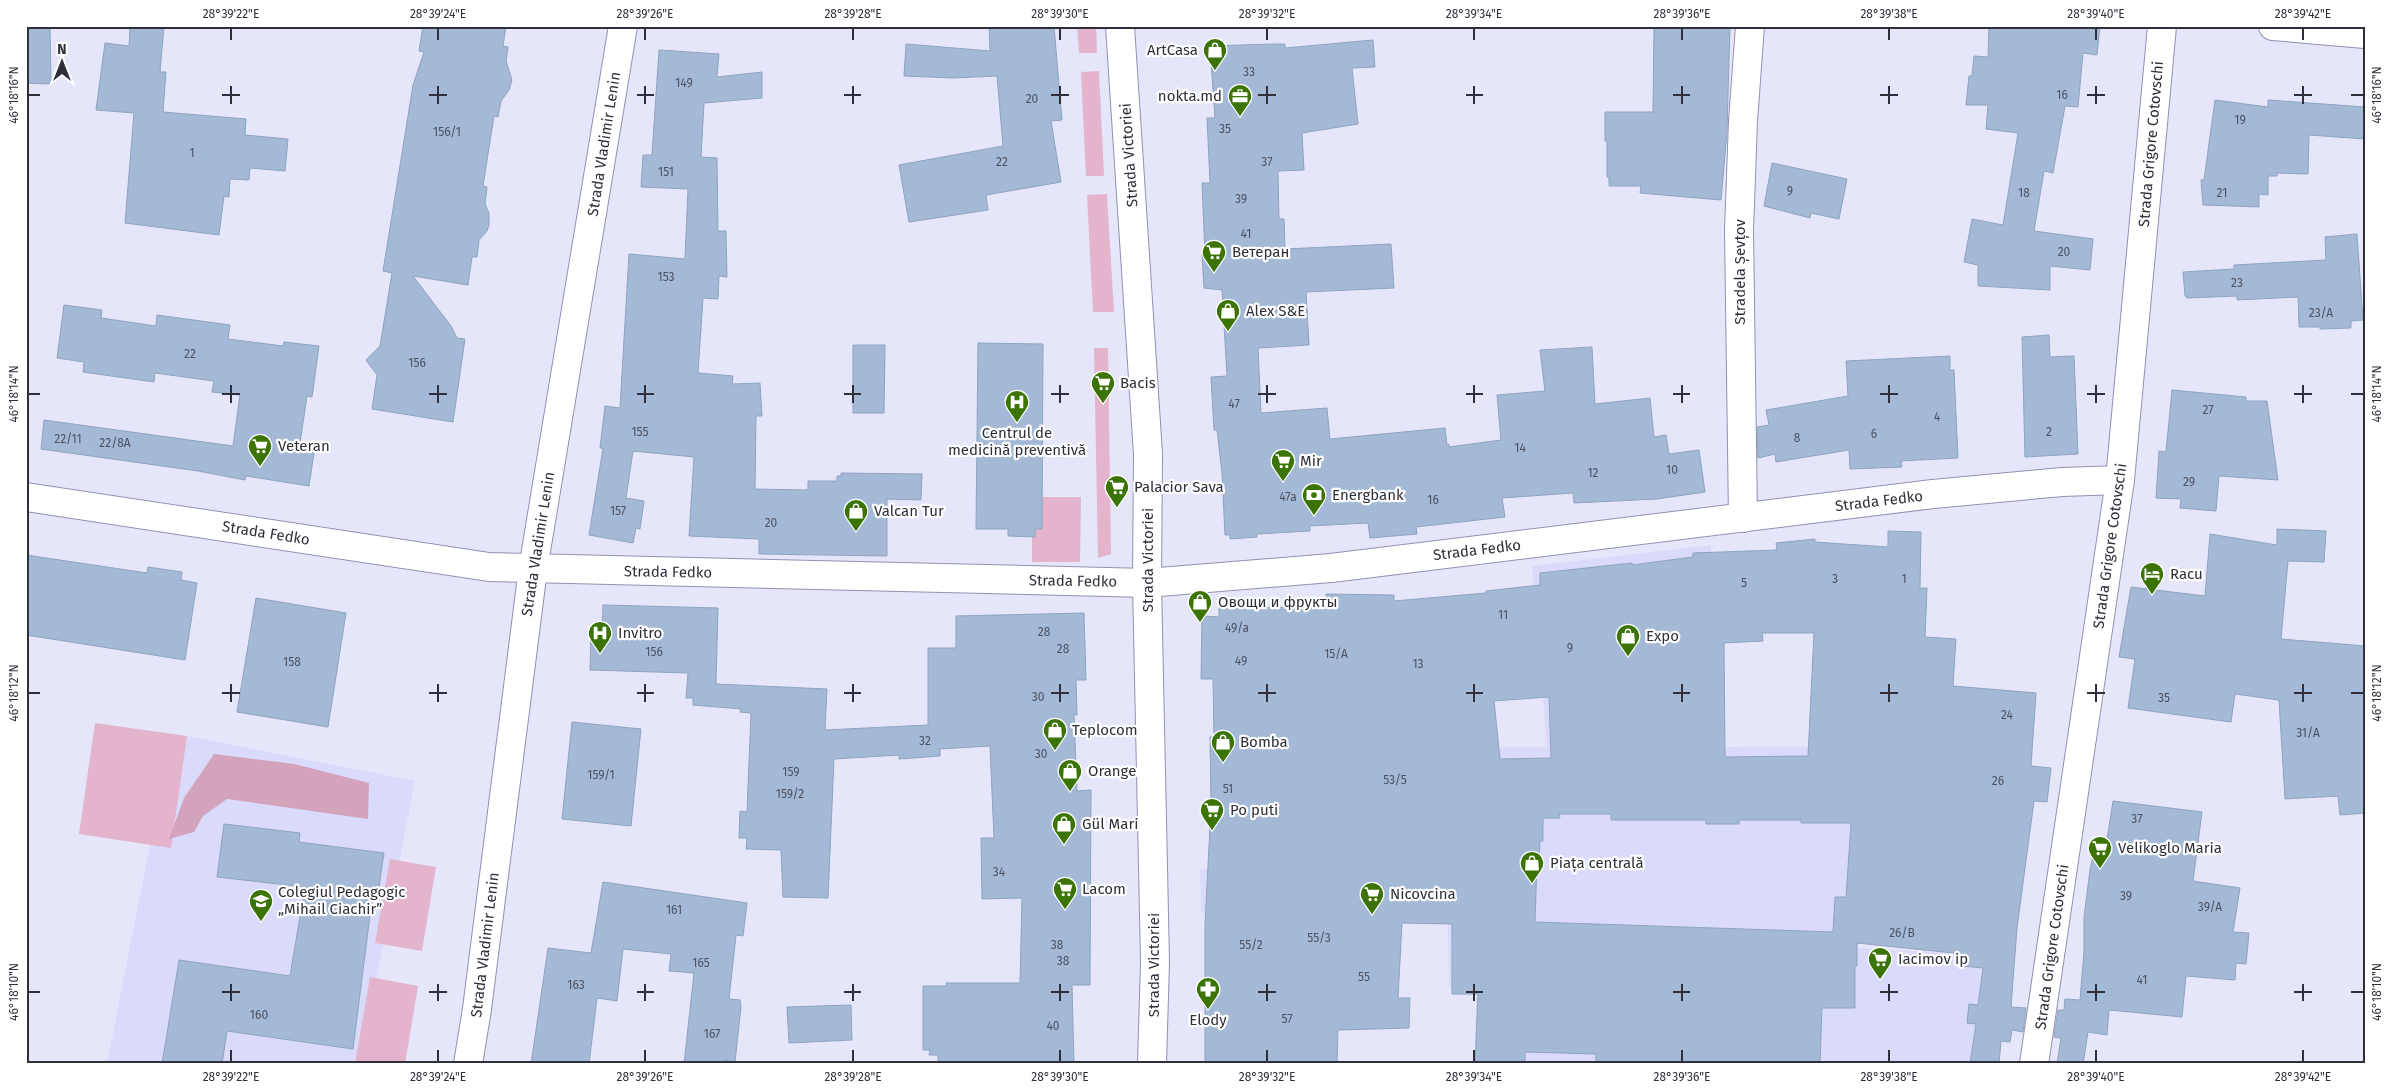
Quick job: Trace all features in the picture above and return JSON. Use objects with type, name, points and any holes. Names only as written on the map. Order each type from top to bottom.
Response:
[{"type":"street","name":"Strada Vladimir Lenin","points":[[468,1064],[477,1009],[533,568],[623,26]]},
{"type":"street","name":"Strada Victoriei","points":[[1120,26],[1148,454],[1147,582],[1155,962],[1152,1064]]},
{"type":"street","name":"Stradela Șevțov","points":[[1743,518],[1739,230],[1743,121],[1750,26]]},
{"type":"street","name":"Strada Grigore Cotovschi","points":[[2034,1064],[2120,480],[2162,26]]},
{"type":"street","points":[[2273,26],[2365,34]]},
{"type":"street","name":"Strada Fedko","points":[[26,497],[488,567],[1147,582],[1331,568],[1933,494],[2062,482],[2120,480]]},
{"type":"shaded area","points":[[1077,26],[1096,26],[1097,53],[1079,53]]},
{"type":"shaded area","points":[[1099,71],[1104,176],[1086,176],[1081,72]]},
{"type":"shaded area","points":[[1107,194],[1114,312],[1093,312],[1087,195]]},
{"type":"shaded area","points":[[1094,348],[1108,348],[1111,554],[1098,558]]},
{"type":"shaded area","points":[[1042,497],[1081,497],[1080,562],[1032,562],[1032,537],[1035,537],[1035,529],[1042,529]]},
{"type":"shaded area","name":"Piața centrală","points":[[1711,545],[1721,747],[1828,746],[1876,703],[1858,948],[2011,956],[1995,1064],[1475,1064],[1476,989],[1449,987],[1448,920],[1201,913],[1200,869],[1250,868],[1376,748],[1547,747],[1532,566]]},
{"type":"shaded area","points":[[95,723],[187,736],[171,848],[79,834]]},
{"type":"shaded area","name":"Colegiul Pedagogic „Mihail Ciachir”","points":[[172,733],[415,781],[360,1064],[107,1064]]},
{"type":"shaded area","points":[[214,754],[294,764],[369,783],[368,819],[227,799],[203,816],[194,832],[169,839],[184,798]]},
{"type":"shaded area","points":[[390,859],[436,867],[422,951],[375,943]]},
{"type":"shaded area","points":[[370,977],[418,986],[405,1064],[355,1064]]},
{"type":"building","points":[[26,26],[50,26],[51,84],[26,83]]},
{"type":"building","points":[[130,26],[164,26],[160,72],[166,72],[163,112],[246,119],[245,135],[288,139],[285,171],[250,168],[249,180],[230,179],[229,197],[224,196],[219,235],[125,223],[134,113],[96,110],[105,43],[129,46]]},
{"type":"building","points":[[423,26],[506,26],[503,46],[508,47],[506,61],[512,80],[509,90],[501,101],[498,117],[494,116],[483,186],[487,187],[485,204],[489,213],[489,225],[487,231],[479,240],[477,257],[472,257],[468,285],[413,276],[451,326],[457,338],[465,339],[453,422],[372,409],[377,375],[366,360],[380,346],[392,273],[383,271],[413,85],[424,52],[419,51]]},
{"type":"building","points":[[989,26],[1054,26],[1062,120],[1051,121],[1061,182],[986,195],[988,210],[909,222],[899,165],[1003,146],[997,76],[953,78],[904,76],[906,44],[990,51]]},
{"type":"building","points":[[1654,26],[1730,26],[1727,131],[1721,200],[1640,193],[1641,186],[1609,186],[1609,177],[1607,177],[1607,141],[1605,141],[1605,112],[1653,112]]},
{"type":"building","points":[[1989,26],[2100,26],[2097,55],[2083,53],[2078,107],[2065,106],[2053,173],[2044,171],[2034,231],[2093,239],[2090,270],[2050,266],[2050,290],[1978,286],[1978,265],[1964,262],[1972,219],[2003,225],[2018,133],[1986,129],[1988,105],[1966,105],[1969,76],[1972,76],[1974,56],[1988,57]]},
{"type":"building","points":[[1373,40],[1375,67],[1352,68],[1358,124],[1302,133],[1304,170],[1278,171],[1279,219],[1284,219],[1285,249],[1391,244],[1394,288],[1306,292],[1309,345],[1258,348],[1261,413],[1327,408],[1330,439],[1445,428],[1447,445],[1449,444],[1449,447],[1501,440],[1497,395],[1545,391],[1540,350],[1592,347],[1595,404],[1650,398],[1654,437],[1666,435],[1669,454],[1699,450],[1705,492],[1657,499],[1574,503],[1573,493],[1502,498],[1505,517],[1416,527],[1417,534],[1370,538],[1368,523],[1310,526],[1310,531],[1257,534],[1257,537],[1230,539],[1230,535],[1225,535],[1222,473],[1217,430],[1214,430],[1211,377],[1227,376],[1222,290],[1204,288],[1202,255],[1205,255],[1202,183],[1210,183],[1207,118],[1215,118],[1210,46],[1285,44],[1285,48]]},
{"type":"building","points":[[659,50],[719,54],[717,77],[762,72],[762,98],[704,103],[701,157],[717,158],[718,231],[726,231],[727,277],[719,276],[718,299],[703,298],[698,373],[733,376],[732,384],[760,383],[762,416],[756,416],[755,489],[808,490],[808,481],[837,481],[837,476],[841,476],[841,473],[922,474],[921,500],[887,499],[887,556],[759,554],[759,539],[689,536],[694,457],[633,451],[626,498],[644,501],[640,529],[636,528],[633,543],[589,535],[603,448],[600,448],[605,406],[620,408],[629,254],[685,259],[688,189],[641,187],[643,155],[652,155]]},
{"type":"building","points":[[2215,100],[2268,107],[2268,100],[2365,107],[2365,139],[2309,135],[2308,174],[2277,173],[2277,176],[2268,176],[2268,195],[2259,194],[2259,207],[2203,205],[2201,180],[2204,180]]},
{"type":"building","points":[[1772,163],[1847,179],[1839,219],[1811,213],[1810,218],[1764,206]]},
{"type":"building","points":[[2357,234],[2363,320],[2351,321],[2351,328],[2320,329],[2320,327],[2299,327],[2298,297],[2237,300],[2237,296],[2187,298],[2185,296],[2183,272],[2234,269],[2234,265],[2326,260],[2325,237]]},
{"type":"building","points":[[64,305],[102,310],[101,318],[156,326],[157,315],[230,325],[228,339],[283,346],[284,342],[319,346],[312,397],[307,396],[299,450],[314,453],[309,486],[246,476],[245,480],[198,471],[41,449],[44,420],[233,446],[240,395],[212,392],[214,381],[155,373],[154,382],[83,372],[84,362],[57,358]]},
{"type":"building","points":[[2049,335],[2050,357],[2074,356],[2078,454],[2025,457],[2022,337]]},
{"type":"building","points":[[978,343],[1043,344],[1042,529],[1035,529],[1035,537],[1008,536],[1008,529],[976,529]]},
{"type":"building","points":[[853,345],[885,345],[884,413],[853,413]]},
{"type":"building","points":[[1950,356],[1950,370],[1954,370],[1958,458],[1901,461],[1902,467],[1850,469],[1849,450],[1776,462],[1775,454],[1758,458],[1757,427],[1769,425],[1766,410],[1848,396],[1846,361]]},
{"type":"building","points":[[2172,390],[2246,397],[2246,401],[2267,401],[2278,480],[2219,476],[2216,511],[2180,508],[2181,499],[2156,498],[2159,451],[2166,452]]},
{"type":"building","points":[[2277,529],[2326,531],[2324,562],[2288,561],[2281,639],[2365,646],[2365,813],[2340,815],[2338,796],[2285,799],[2279,700],[2235,694],[2231,722],[2128,708],[2135,659],[2119,657],[2131,587],[2205,596],[2210,534],[2277,545]]},
{"type":"building","points":[[1888,531],[1921,532],[1920,588],[1927,588],[1925,637],[1956,639],[1953,686],[2036,693],[2031,766],[2051,768],[2047,802],[2034,801],[2017,928],[2011,1007],[2026,1008],[2023,1032],[2012,1030],[2010,1042],[2001,1041],[1999,1064],[1970,1064],[1976,1024],[1967,1023],[1969,1004],[1978,1005],[1983,968],[1962,966],[1963,954],[1857,943],[1855,1008],[1822,1008],[1820,1064],[1596,1064],[1596,1054],[1525,1052],[1525,1064],[1475,1064],[1478,994],[1452,994],[1452,924],[1402,923],[1398,998],[1410,998],[1409,1028],[1338,1030],[1337,1064],[1205,1064],[1205,925],[1211,806],[1210,737],[1214,737],[1213,679],[1201,679],[1202,616],[1219,617],[1219,608],[1264,604],[1264,607],[1314,608],[1314,598],[1326,598],[1326,594],[1394,595],[1394,601],[1486,593],[1486,591],[1540,585],[1540,573],[1632,563],[1632,565],[1693,557],[1693,553],[1777,550],[1776,543],[1815,539],[1815,542],[1888,547]],"holes":[[[1762,633],[1814,633],[1808,756],[1725,757],[1724,643],[1763,641]],[[1549,697],[1551,758],[1500,759],[1494,701]],[[1559,814],[1611,814],[1611,820],[1706,820],[1706,824],[1739,824],[1739,820],[1801,820],[1801,823],[1851,823],[1846,897],[1835,897],[1833,932],[1535,922],[1537,860],[1539,860],[1540,841],[1543,841],[1543,818],[1560,818]]]},
{"type":"building","points":[[26,555],[147,573],[148,567],[182,572],[181,580],[197,583],[185,660],[26,635]]},
{"type":"building","points":[[256,598],[346,613],[328,727],[237,712]]},
{"type":"building","points":[[603,605],[718,608],[716,684],[827,689],[825,730],[928,725],[928,648],[956,648],[956,616],[1084,613],[1086,680],[1076,680],[1077,715],[1074,715],[1077,791],[1091,790],[1090,985],[1072,985],[1074,1064],[985,1064],[938,1061],[938,1055],[929,1055],[930,1050],[923,1050],[923,986],[946,986],[946,983],[1020,983],[1022,898],[982,899],[981,838],[994,838],[990,746],[940,749],[940,756],[899,759],[899,755],[834,759],[828,898],[783,897],[781,850],[746,849],[747,838],[739,838],[740,811],[747,812],[751,713],[740,712],[741,709],[693,705],[693,698],[686,698],[688,673],[590,670],[591,633],[602,634]]},
{"type":"building","points":[[572,722],[641,729],[631,826],[562,819]]},
{"type":"building","points":[[2113,801],[2202,812],[2193,881],[2240,888],[2233,932],[2249,933],[2246,964],[2236,963],[2235,980],[2186,976],[2182,1017],[2109,1010],[2107,1035],[2088,1032],[2083,1064],[2057,1064],[2061,1038],[2054,1037],[2058,1010],[2064,1010],[2065,999],[2080,1000],[2084,951],[2084,917],[2090,870],[2095,846],[2106,846]]},
{"type":"building","points":[[224,824],[300,833],[299,842],[384,853],[378,893],[373,892],[353,1049],[227,1031],[222,1064],[162,1064],[179,960],[290,976],[305,887],[217,877]]},
{"type":"building","points":[[603,882],[747,903],[743,936],[736,935],[729,999],[740,1000],[741,1007],[735,1062],[723,1060],[722,1064],[684,1064],[694,973],[669,971],[671,954],[623,949],[617,1001],[597,998],[589,1064],[531,1064],[548,948],[591,953]]},
{"type":"building","points":[[851,1005],[852,1040],[789,1043],[787,1007]]},
{"type":"place","name":"ArtCasa","points":[[1215,71]]},
{"type":"place","name":"nokta.md","points":[[1240,117]]},
{"type":"place","name":"Ветеран","points":[[1214,273]]},
{"type":"place","name":"Alex S&E","points":[[1228,332]]},
{"type":"place","name":"Bacis","points":[[1103,404]]},
{"type":"place","name":"Centrul de medicină preventivă","points":[[1017,423]]},
{"type":"place","name":"Veteran","points":[[260,467]]},
{"type":"place","name":"Mir","points":[[1283,482]]},
{"type":"place","name":"Palacior Sava","points":[[1117,508]]},
{"type":"place","name":"Energbank","points":[[1314,516]]},
{"type":"place","name":"Valcan Tur","points":[[856,532]]},
{"type":"place","name":"Racu","points":[[2152,595]]},
{"type":"place","name":"Овощи и фрукты","points":[[1200,623]]},
{"type":"place","name":"Invitro","points":[[600,654]]},
{"type":"place","name":"Expo","points":[[1628,657]]},
{"type":"place","name":"Teplocom","points":[[1055,751]]},
{"type":"place","name":"Bomba","points":[[1223,763]]},
{"type":"place","name":"Orange","points":[[1070,792]]},
{"type":"place","name":"Po puti","points":[[1212,831]]},
{"type":"place","name":"Gül Mari","points":[[1064,845]]},
{"type":"place","name":"Velikoglo Maria","points":[[2100,869]]},
{"type":"place","name":"Piața centrală","points":[[1532,884]]},
{"type":"place","name":"Lacom","points":[[1065,910]]},
{"type":"place","name":"Nicovcina","points":[[1372,915]]},
{"type":"place","name":"Colegiul Pedagogic „Mihail Ciachir”","points":[[261,922]]},
{"type":"place","name":"Iacimov ip","points":[[1880,980]]},
{"type":"place","name":"Elody","points":[[1208,1010]]}]
